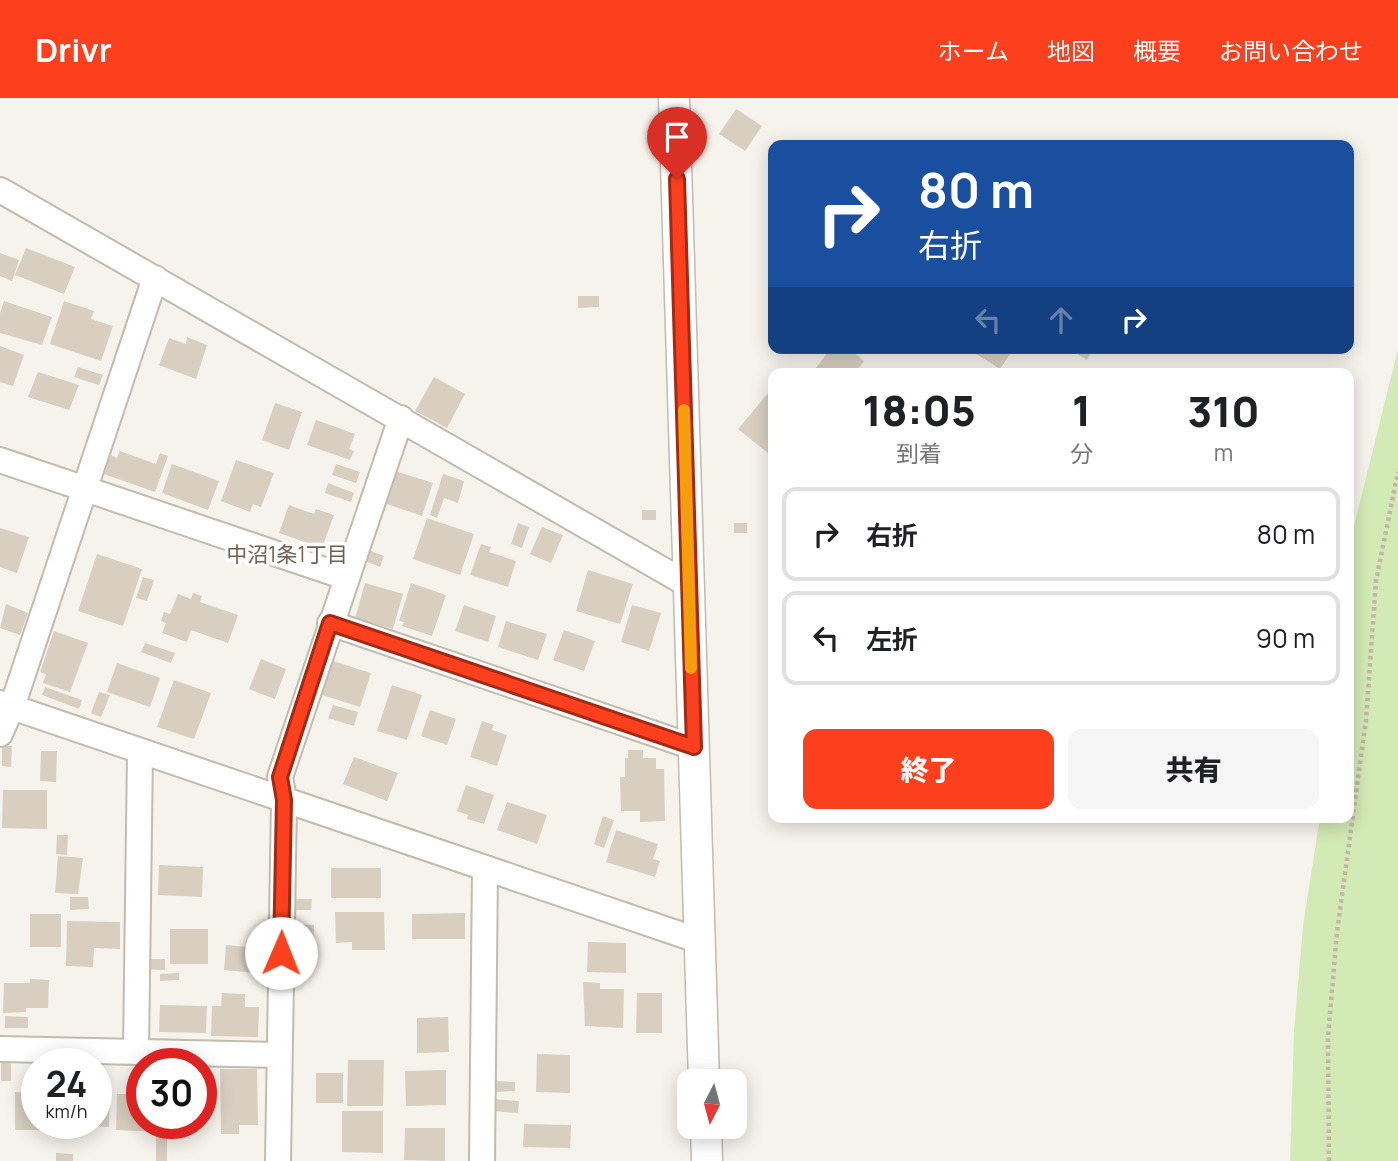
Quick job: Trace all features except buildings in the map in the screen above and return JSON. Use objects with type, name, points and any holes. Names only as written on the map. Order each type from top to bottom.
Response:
[{"type":"street","points":[[674,98],[704,1069]]},
{"type":"street","points":[[1,193],[401,418],[689,585]]},
{"type":"street","points":[[0,734],[6,705],[84,490],[155,278]]},
{"type":"street","points":[[278,1161],[284,800],[280,777],[345,577],[401,418]]},
{"type":"street","points":[[0,460],[345,577]]},
{"type":"street","points":[[330,623],[694,747]]},
{"type":"street","points":[[6,705],[700,941]]},
{"type":"street","points":[[136,1048],[139,751]]},
{"type":"street","points":[[482,1161],[485,869]]},
{"type":"street","points":[[0,1049],[126,1052]]},
{"type":"street","points":[[217,1054],[279,1055]]},
{"type":"street","points":[[706,1139],[707,1161]]},
{"type":"path","points":[[1354,808],[1366,720],[1376,581],[1398,472]]},
{"type":"path","points":[[1329,1161],[1328,1037],[1337,932],[1352,823]]},
{"type":"green space","points":[[1398,349],[1398,1161],[1290,1161],[1294,1031],[1303,926],[1319,823],[1354,823],[1354,526]]},
{"type":"slow traffic","points":[[684,410],[691,668]]},
{"type":"district","name":"中沼1条1丁目","points":[[287,554]]},
{"type":"route","points":[[281,953],[284,800],[280,777],[330,623],[694,747],[677,179]]}]
